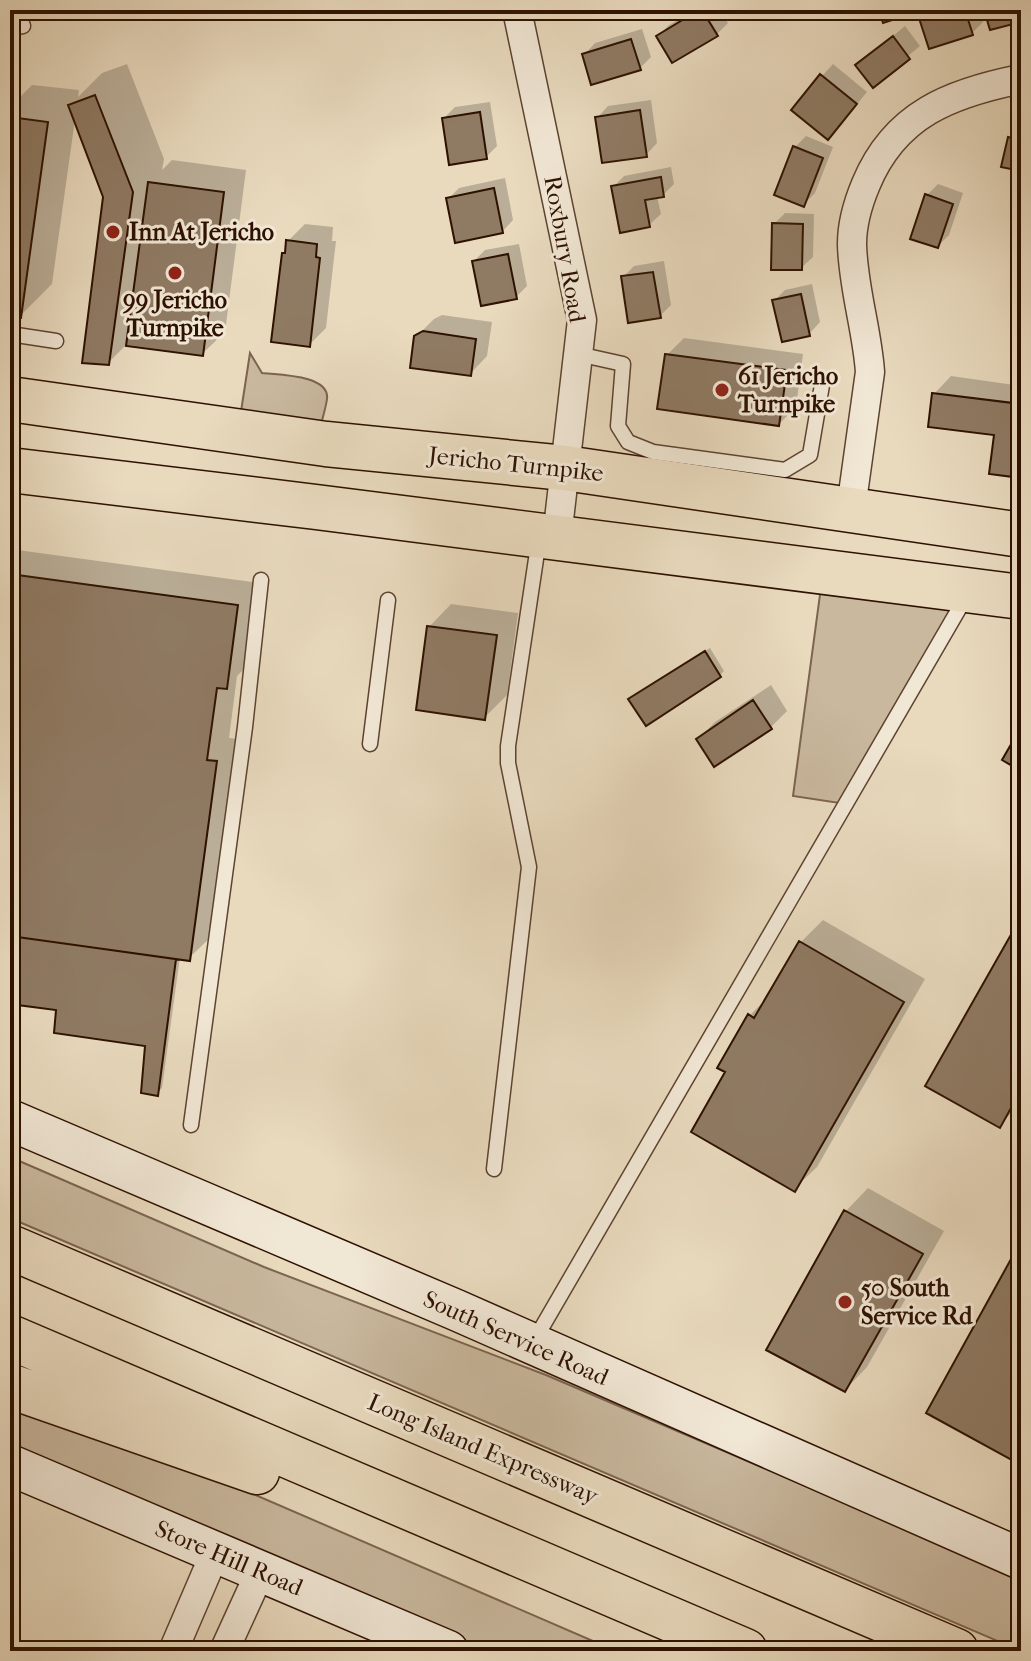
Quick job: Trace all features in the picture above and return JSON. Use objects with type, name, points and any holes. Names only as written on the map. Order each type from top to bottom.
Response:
[{"type":"main road","name":"Jericho Turnpike","points":[[10,399],[326,444],[565,468],[652,466],[783,484],[851,508],[1021,535]]},
{"type":"main road","points":[[10,470],[1021,597]]},
{"type":"main road","name":"South Service Road","points":[[10,1120],[532,1344],[1021,1559]]},
{"type":"main road","name":"Long Island Expressway","points":[[10,1247],[956,1651]]},
{"type":"main road","points":[[10,1337],[745,1651]]},
{"type":"main road","points":[[10,1386],[639,1607]]},
{"type":"main road","name":"Store Hill Road","points":[[10,1465],[448,1651]]},
{"type":"street","name":"Roxbury Road","points":[[520,11],[582,320],[565,468],[548,536]]},
{"type":"street","points":[[851,508],[870,372],[869,351],[857,301],[852,241],[858,202],[872,170],[890,143],[918,115],[948,99],[1021,79]]},
{"type":"street","points":[[173,1651],[215,1553]]},
{"type":"street","points":[[224,1651],[261,1570]]},
{"type":"lane","points":[[10,28],[23,26],[17,10]]},
{"type":"lane","points":[[10,334],[56,341]]},
{"type":"lane","points":[[578,354],[623,364],[618,426],[628,442],[652,466]]},
{"type":"lane","points":[[783,484],[810,455],[822,385]]},
{"type":"lane","points":[[494,1169],[529,867],[508,763],[508,746],[548,536]]},
{"type":"lane","points":[[191,1125],[245,727],[261,580]]},
{"type":"lane","points":[[532,1344],[969,591]]},
{"type":"lane","points":[[370,744],[388,600]]},
{"type":"shaded area","points":[[250,353],[262,373],[302,378],[320,385],[326,391],[317,443],[238,431]]},
{"type":"shaded area","points":[[823,572],[969,591],[846,804],[793,796]]},
{"type":"shaded area","points":[[10,1157],[264,1267],[546,1375],[1021,1578],[1021,1651],[10,1218]]},
{"type":"shaded area","points":[[10,1406],[221,1480],[616,1651],[479,1651],[10,1452]]},
{"type":"building","points":[[702,10],[718,36],[672,63],[656,36]]},
{"type":"building","points":[[879,10],[965,10],[973,35],[929,49],[917,12],[883,23]]},
{"type":"building","points":[[984,10],[1021,10],[1021,22],[990,30]]},
{"type":"building","points":[[893,36],[910,59],[873,88],[855,65]]},
{"type":"building","points":[[631,39],[641,70],[591,85],[582,54]]},
{"type":"building","points":[[820,74],[857,104],[828,140],[791,110]]},
{"type":"building","name":"Inn At Jericho","points":[[95,95],[133,192],[109,365],[82,363],[103,197],[68,105]]},
{"type":"building","points":[[640,110],[647,157],[602,163],[595,117]]},
{"type":"building","points":[[480,112],[487,159],[449,165],[442,118]]},
{"type":"building","points":[[10,117],[48,122],[21,318],[10,317]]},
{"type":"building","points":[[1008,137],[1021,140],[1021,171],[1001,167]]},
{"type":"building","points":[[793,146],[823,158],[804,207],[774,195]]},
{"type":"building","points":[[661,177],[664,197],[645,200],[650,227],[620,233],[611,186]]},
{"type":"building","name":"99 Jericho Turnpike","points":[[148,182],[224,192],[203,356],[126,346]]},
{"type":"building","points":[[494,188],[503,233],[455,243],[446,198]]},
{"type":"building","points":[[925,194],[953,204],[938,248],[910,239]]},
{"type":"building","points":[[772,223],[803,224],[802,270],[771,270]]},
{"type":"building","points":[[286,240],[317,244],[316,257],[320,258],[310,347],[271,342]]},
{"type":"building","points":[[508,254],[517,299],[481,306],[472,261]]},
{"type":"building","points":[[653,272],[661,318],[628,323],[621,276]]},
{"type":"building","points":[[801,294],[810,336],[782,342],[772,300]]},
{"type":"building","points":[[423,331],[476,339],[471,376],[410,368],[414,336]]},
{"type":"building","name":"61 Jericho Turnpike","points":[[665,354],[787,370],[779,426],[657,409]]},
{"type":"building","points":[[932,393],[1021,404],[1021,478],[989,474],[994,435],[928,427]]},
{"type":"building","points":[[10,574],[238,605],[227,689],[217,688],[207,760],[217,761],[190,961],[10,936]]},
{"type":"building","points":[[427,626],[497,635],[485,720],[416,710]]},
{"type":"building","points":[[705,651],[721,677],[646,726],[628,699]]},
{"type":"building","points":[[753,700],[772,729],[714,767],[696,739]]},
{"type":"building","points":[[1021,727],[1021,771],[1002,760]]},
{"type":"building","points":[[1021,917],[1021,1090],[1000,1128],[925,1086]]},
{"type":"building","points":[[10,936],[176,959],[158,1096],[141,1093],[145,1046],[54,1033],[56,1010],[10,1004]]},
{"type":"building","points":[[799,941],[904,1002],[795,1192],[691,1132],[725,1072],[717,1068],[748,1014],[754,1018]]},
{"type":"building","name":"50 South Service Rd","points":[[844,1210],[923,1254],[845,1392],[766,1350]]},
{"type":"building","points":[[1021,1241],[1021,1465],[926,1413]]},
{"type":"place","name":"Inn At Jericho","points":[[113,232]]},
{"type":"place","name":"99 Jericho Turnpike","points":[[175,273]]},
{"type":"place","name":"61 Jericho Turnpike","points":[[722,390]]},
{"type":"place","name":"50 South Service Rd","points":[[845,1302]]}]
